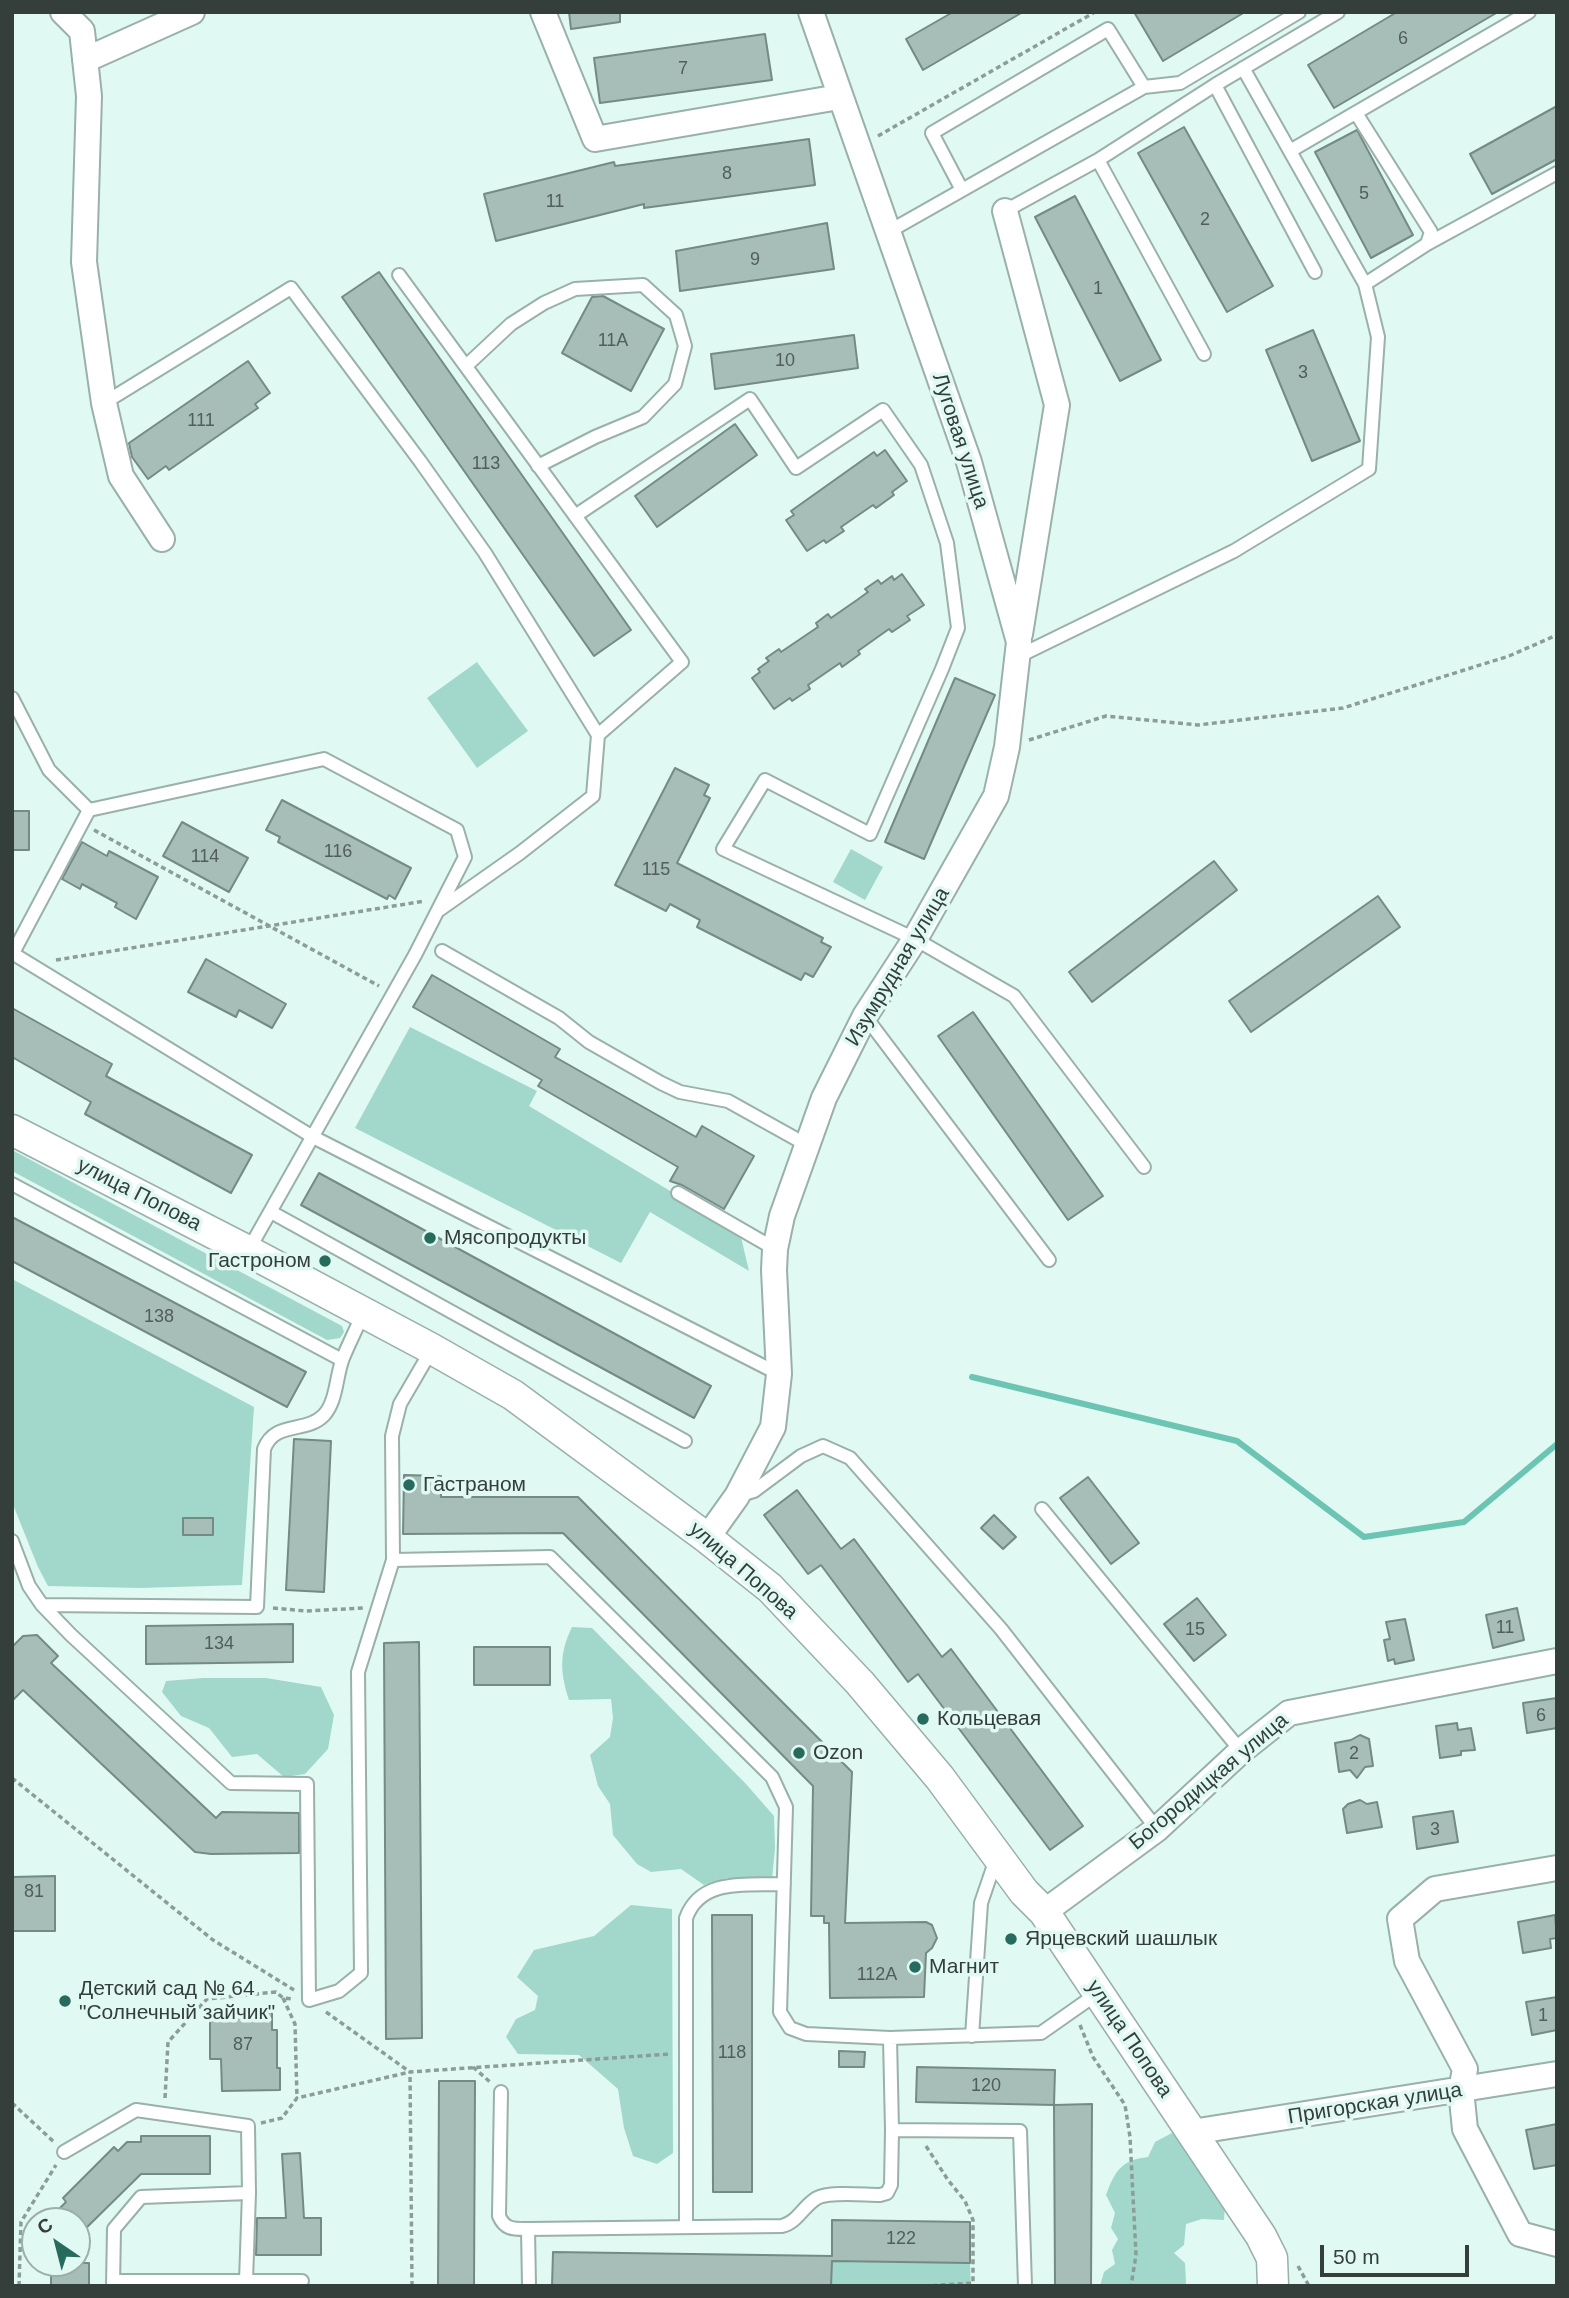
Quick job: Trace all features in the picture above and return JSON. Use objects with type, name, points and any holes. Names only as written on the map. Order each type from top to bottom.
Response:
[{"type":"street","points":[[63,12],[82,31],[89,96],[84,262],[104,404],[121,476],[162,539]]},
{"type":"street","points":[[85,60],[192,12]]},
{"type":"street","points":[[542,12],[595,139],[839,97]]},
{"type":"street","name":"Луговая улица","points":[[811,12],[969,462],[1018,650],[1007,747],[996,796]]},
{"type":"street","points":[[1005,211],[1057,405],[1018,650]]},
{"type":"street","name":"Изумрудная улица","points":[[707,1538],[737,1496],[774,1427],[779,1374],[775,1249],[782,1216],[824,1098],[865,1016],[915,939],[996,796]]},
{"type":"street","name":"улица Попова","points":[[12,1130],[248,1251],[513,1395],[707,1538],[770,1588],[860,1683],[940,1778],[1024,1892],[1044,1912],[1261,2236],[1272,2258],[1273,2286]]},
{"type":"street","name":"Богородицкая улица","points":[[1044,1912],[1157,1829],[1241,1751],[1289,1713],[1557,1661]]},
{"type":"street","points":[[1557,1868],[1435,1889],[1400,1919],[1407,1961],[1465,2069],[1461,2090],[1465,2129],[1520,2234],[1557,2244]]},
{"type":"street","name":"Пригорская улица","points":[[1192,2132],[1557,2074]]},
{"type":"lane","points":[[888,232],[1144,87],[1180,83],[1298,12]]},
{"type":"lane","points":[[1005,211],[1098,160],[1215,85],[1338,12]]},
{"type":"lane","points":[[1290,151],[1529,12]]},
{"type":"lane","points":[[962,190],[932,133],[1108,29],[1144,87]]},
{"type":"lane","points":[[1018,650],[1234,551],[1369,469],[1378,337],[1365,284],[1243,68]]},
{"type":"lane","points":[[1215,85],[1315,272]]},
{"type":"lane","points":[[1356,113],[1432,232],[1427,244]]},
{"type":"lane","points":[[1098,160],[1204,354]]},
{"type":"lane","points":[[1365,284],[1427,244],[1557,173]]},
{"type":"lane","points":[[399,275],[682,662],[598,735]]},
{"type":"lane","points":[[466,366],[511,324],[544,303],[575,289],[643,285],[676,315],[685,346],[675,384],[643,417],[595,437],[538,466]]},
{"type":"lane","points":[[104,404],[291,288],[485,553],[598,735],[593,796],[520,853],[438,911]]},
{"type":"lane","points":[[575,516],[750,399],[796,468],[883,410],[921,466],[947,543],[957,628],[954,638],[870,834],[765,780],[723,849],[915,939],[1014,996],[1144,1167]]},
{"type":"lane","points":[[12,698],[49,770],[89,810]]},
{"type":"lane","points":[[248,1251],[271,1212],[313,1137],[394,993],[465,857],[457,830],[324,759],[89,810],[13,953],[313,1137],[779,1374]]},
{"type":"lane","points":[[442,951],[559,1018],[589,1042],[661,1083],[689,1094],[728,1101],[807,1146]]},
{"type":"lane","points":[[865,1016],[1049,1260]]},
{"type":"lane","points":[[12,1184],[342,1360]]},
{"type":"lane","points":[[677,1193],[775,1249]]},
{"type":"lane","points":[[271,1212],[685,1441]]},
{"type":"lane","points":[[42,1605],[257,1607],[264,1449],[268,1438],[278,1432],[317,1421],[324,1414],[329,1406],[342,1360],[363,1312]]},
{"type":"lane","points":[[12,1541],[29,1586],[42,1605],[231,1783],[307,1784],[309,2000],[339,1992],[361,1973],[358,1672],[393,1560],[392,1436],[401,1404],[432,1349]]},
{"type":"lane","points":[[737,1496],[754,1491],[801,1456],[824,1446],[850,1458],[1001,1629],[1157,1829]]},
{"type":"lane","points":[[1042,1509],[1241,1751]]},
{"type":"lane","points":[[393,1560],[550,1557],[772,1777],[786,1807],[780,2012],[790,2028],[806,2034],[890,2038],[1041,2033],[1098,1993]]},
{"type":"lane","points":[[972,2036],[981,1903],[998,1856]]},
{"type":"lane","points":[[686,2227],[685,1918],[690,1905],[701,1894],[718,1887],[784,1884]]},
{"type":"lane","points":[[501,2092],[499,2216],[502,2224],[510,2228],[782,2226],[791,2224],[811,2203],[824,2196],[887,2193],[891,2185],[890,2038]]},
{"type":"lane","points":[[64,2152],[136,2110],[248,2126],[246,2281]]},
{"type":"lane","points":[[892,2130],[1020,2131],[1025,2286]]},
{"type":"lane","points":[[249,2193],[141,2197],[114,2229],[113,2283],[302,2281]]},
{"type":"lane","points":[[528,2229],[530,2286]]},
{"type":"path","points":[[857,148],[1095,12]]},
{"type":"path","points":[[1007,747],[1106,716],[1198,725],[1343,709],[1509,656],[1557,635]]},
{"type":"path","points":[[82,823],[394,993]]},
{"type":"path","points":[[31,964],[445,898]]},
{"type":"path","points":[[257,1607],[305,1611],[379,1607]]},
{"type":"path","points":[[12,1778],[213,1940],[309,2000],[410,2072],[297,2098]]},
{"type":"path","points":[[164,2115],[168,2042],[207,2000],[276,1992],[283,1998],[295,2024],[297,2098],[282,2118],[248,2126]]},
{"type":"path","points":[[283,1998],[309,2000]]},
{"type":"path","points":[[1074,2011],[1093,2056],[1125,2105],[1130,2137],[1136,2255],[1131,2286]]},
{"type":"path","points":[[473,2067],[501,2092]]},
{"type":"path","points":[[12,2103],[64,2152],[21,2222],[19,2286]]},
{"type":"path","points":[[909,2130],[922,2140],[965,2201],[973,2220],[973,2283],[928,2286]]},
{"type":"green space","points":[[477,662],[528,731],[477,768],[427,698]]},
{"type":"green space","points":[[851,849],[883,867],[865,900],[833,882]]},
{"type":"green space","points":[[410,1027],[537,1091],[529,1106],[740,1233],[749,1271],[650,1212],[621,1263],[355,1128]]},
{"type":"green space","points":[[12,1150],[342,1326],[344,1332],[340,1338],[327,1340],[12,1171]]},
{"type":"green space","points":[[12,1279],[254,1407],[242,1585],[139,1588],[48,1586],[12,1502]]},
{"type":"green space","points":[[572,1627],[592,1628],[746,1784],[774,1816],[772,1880],[727,1878],[704,1885],[681,1869],[651,1872],[637,1864],[613,1835],[610,1804],[598,1786],[590,1755],[610,1737],[613,1718],[611,1699],[569,1700],[562,1663]]},
{"type":"green space","points":[[266,1678],[321,1687],[334,1715],[328,1749],[305,1774],[284,1777],[257,1754],[232,1757],[209,1728],[181,1716],[162,1692],[166,1681]]},
{"type":"green space","points":[[631,1905],[672,1909],[673,2153],[657,2164],[633,2156],[624,2128],[618,2089],[579,2055],[518,2054],[506,2037],[516,2019],[535,2010],[538,1996],[517,1977],[534,1950],[594,1936]]},
{"type":"green space","points":[[1172,2133],[1186,2145],[1225,2204],[1224,2220],[1202,2219],[1186,2224],[1184,2245],[1174,2253],[1185,2263],[1184,2286],[1100,2286],[1104,2272],[1115,2264],[1112,2250],[1118,2239],[1111,2228],[1115,2213],[1106,2195],[1113,2179],[1125,2164],[1148,2157],[1155,2142]]},
{"type":"green space","points":[[832,2261],[970,2263],[971,2286],[831,2286]]},
{"type":"building","points":[[569,12],[620,12],[620,22],[571,29]]},
{"type":"building","points":[[953,12],[1023,12],[923,70],[906,39]]},
{"type":"building","points":[[1134,12],[1245,12],[1163,61]]},
{"type":"building","points":[[1397,12],[1498,12],[1334,108],[1308,65]]},
{"type":"building","points":[[765,34],[772,80],[600,103],[594,58]]},
{"type":"building","points":[[1557,106],[1557,159],[1492,194],[1470,154]]},
{"type":"building","points":[[1184,127],[1273,286],[1227,312],[1138,153]]},
{"type":"building","points":[[1357,130],[1413,235],[1371,258],[1315,152]]},
{"type":"building","points":[[809,139],[815,185],[644,208],[644,204],[496,241],[484,194],[614,162],[615,166]]},
{"type":"building","points":[[1075,196],[1161,360],[1120,381],[1035,217]]},
{"type":"building","points":[[827,223],[834,269],[680,291],[676,251]]},
{"type":"building","points":[[379,272],[631,630],[594,656],[342,297]]},
{"type":"building","points":[[603,296],[664,329],[631,391],[562,353],[592,297]]},
{"type":"building","points":[[1313,330],[1360,441],[1312,461],[1266,350]]},
{"type":"building","points":[[854,335],[858,368],[715,389],[711,354]]},
{"type":"building","points":[[248,361],[270,393],[255,404],[258,408],[169,470],[166,466],[148,479],[132,457],[129,443]]},
{"type":"building","points":[[735,424],[757,455],[657,527],[635,496]]},
{"type":"building","points":[[885,450],[907,481],[876,508],[873,505],[841,527],[844,531],[807,551],[786,520],[794,515],[791,511],[874,452],[877,456]]},
{"type":"building","points":[[902,574],[924,605],[907,616],[910,620],[892,632],[889,629],[858,651],[860,654],[842,667],[840,663],[808,685],[810,689],[774,709],[752,678],[760,672],[758,669],[769,661],[766,658],[779,649],[781,652],[818,627],[816,623],[828,614],[831,618],[857,600],[868,592],[865,589],[878,580],[881,584],[892,576],[894,580]]},
{"type":"building","points":[[955,678],[995,695],[924,859],[885,842]]},
{"type":"building","points":[[675,768],[709,785],[704,795],[710,798],[677,863],[823,938],[821,942],[831,947],[813,977],[805,973],[801,980],[697,927],[700,920],[670,904],[666,911],[615,885]]},
{"type":"building","points":[[282,800],[411,868],[395,899],[389,895],[387,899],[278,842],[280,837],[266,830]]},
{"type":"building","points":[[12,811],[29,811],[29,850],[12,850]]},
{"type":"building","points":[[182,822],[248,858],[229,892],[163,856]]},
{"type":"building","points":[[82,842],[107,856],[109,851],[158,877],[136,919],[115,907],[117,903],[82,884],[80,889],[62,879]]},
{"type":"building","points":[[1214,861],[1237,890],[1092,1002],[1069,972]]},
{"type":"building","points":[[1378,896],[1400,927],[1251,1032],[1229,1001]]},
{"type":"building","points":[[206,959],[286,1004],[272,1028],[239,1010],[236,1017],[188,992]]},
{"type":"building","points":[[432,975],[560,1049],[555,1057],[696,1137],[702,1126],[754,1156],[724,1209],[670,1181],[678,1167],[538,1086],[542,1080],[413,1007]]},
{"type":"building","points":[[12,1008],[112,1064],[106,1076],[252,1155],[231,1193],[85,1114],[91,1102],[12,1057]]},
{"type":"building","points":[[973,1012],[1103,1196],[1068,1220],[938,1036]]},
{"type":"building","points":[[319,1173],[711,1386],[694,1418],[301,1205]]},
{"type":"building","points":[[12,1217],[306,1372],[287,1407],[12,1261]]},
{"type":"building","points":[[294,1439],[331,1441],[324,1592],[286,1590]]},
{"type":"building","points":[[404,1475],[441,1476],[441,1497],[578,1497],[852,1772],[845,1923],[926,1922],[932,1925],[937,1938],[926,1953],[924,1997],[830,1998],[829,1923],[824,1923],[824,1916],[811,1916],[813,1786],[563,1533],[403,1534]]},
{"type":"building","points":[[1088,1477],[1139,1543],[1111,1564],[1060,1498]]},
{"type":"building","points":[[797,1490],[841,1549],[854,1539],[942,1657],[951,1649],[1083,1826],[1050,1850],[918,1674],[908,1682],[821,1565],[808,1574],[764,1515]]},
{"type":"building","points":[[994,1515],[1016,1537],[1003,1549],[981,1528]]},
{"type":"building","points":[[183,1518],[213,1518],[213,1535],[183,1535]]},
{"type":"building","points":[[1197,1598],[1226,1635],[1194,1661],[1164,1624]]},
{"type":"building","points":[[1517,1608],[1524,1640],[1493,1648],[1486,1615]]},
{"type":"building","points":[[1405,1619],[1414,1660],[1395,1664],[1394,1659],[1388,1661],[1384,1640],[1390,1639],[1386,1622]]},
{"type":"building","points":[[293,1624],[293,1662],[146,1664],[146,1626]]},
{"type":"building","points":[[37,1635],[58,1656],[51,1663],[216,1818],[222,1812],[299,1813],[299,1853],[195,1852],[23,1690],[12,1701],[12,1647],[23,1636]]},
{"type":"building","points":[[419,1642],[422,2038],[386,2039],[384,1643]]},
{"type":"building","points":[[474,1647],[550,1647],[550,1685],[474,1685]]},
{"type":"building","points":[[1557,1698],[1557,1728],[1527,1733],[1523,1703]]},
{"type":"building","points":[[1457,1723],[1458,1730],[1471,1728],[1475,1750],[1461,1751],[1461,1755],[1440,1758],[1436,1726]]},
{"type":"building","points":[[1360,1735],[1369,1739],[1373,1766],[1365,1767],[1357,1778],[1350,1770],[1339,1772],[1335,1743]]},
{"type":"building","points":[[1360,1800],[1367,1804],[1377,1802],[1382,1827],[1347,1833],[1343,1809]]},
{"type":"building","points":[[1453,1811],[1458,1842],[1417,1849],[1413,1817]]},
{"type":"building","points":[[55,1876],[55,1931],[12,1931],[12,1877]]},
{"type":"building","points":[[712,1915],[752,1915],[752,2192],[713,2192]]},
{"type":"building","points":[[1555,1915],[1557,1938],[1550,1939],[1551,1948],[1523,1953],[1518,1922]]},
{"type":"building","points":[[1557,1997],[1557,2030],[1532,2035],[1526,2002]]},
{"type":"building","points":[[251,2010],[272,2010],[272,2030],[277,2030],[280,2090],[222,2091],[221,2059],[210,2059],[210,2017],[251,2016]]},
{"type":"building","points":[[839,2051],[865,2052],[864,2067],[839,2067]]},
{"type":"building","points":[[917,2067],[1055,2070],[1054,2105],[916,2102]]},
{"type":"building","points":[[439,2081],[475,2081],[474,2286],[438,2286]]},
{"type":"building","points":[[1092,2104],[1091,2286],[1055,2286],[1054,2105]]},
{"type":"building","points":[[1557,2124],[1557,2165],[1534,2169],[1526,2130]]},
{"type":"building","points":[[141,2136],[210,2136],[210,2174],[141,2174],[91,2223],[91,2207],[61,2207],[66,2202],[63,2198],[114,2147],[118,2151],[127,2142],[141,2142]]},
{"type":"building","points":[[300,2153],[304,2218],[321,2218],[321,2255],[256,2255],[257,2218],[286,2218],[282,2154]]},
{"type":"building","points":[[832,2220],[970,2222],[970,2263],[832,2261],[831,2286],[552,2286],[553,2252],[832,2256]]},
{"type":"building","points":[[51,2277],[89,2277],[89,2286],[51,2286]]},
{"type":"waterway","points":[[972,1377],[1237,1441],[1364,1537],[1464,1522],[1557,1444]]},
{"type":"place","name":"Мясопродукты","points":[[430,1238]]},
{"type":"place","name":"Гастроном","points":[[325,1261]]},
{"type":"place","name":"Гастраном","points":[[409,1485]]},
{"type":"place","name":"Кольцевая","points":[[923,1719]]},
{"type":"place","name":"Ozon","points":[[799,1753]]},
{"type":"place","name":"Ярцевский шашлык","points":[[1011,1939]]},
{"type":"place","name":"Магнит","points":[[915,1967]]},
{"type":"place","name":"Детский сад № 64 \"Солнечный зайчик\"","points":[[65,2001]]}]
